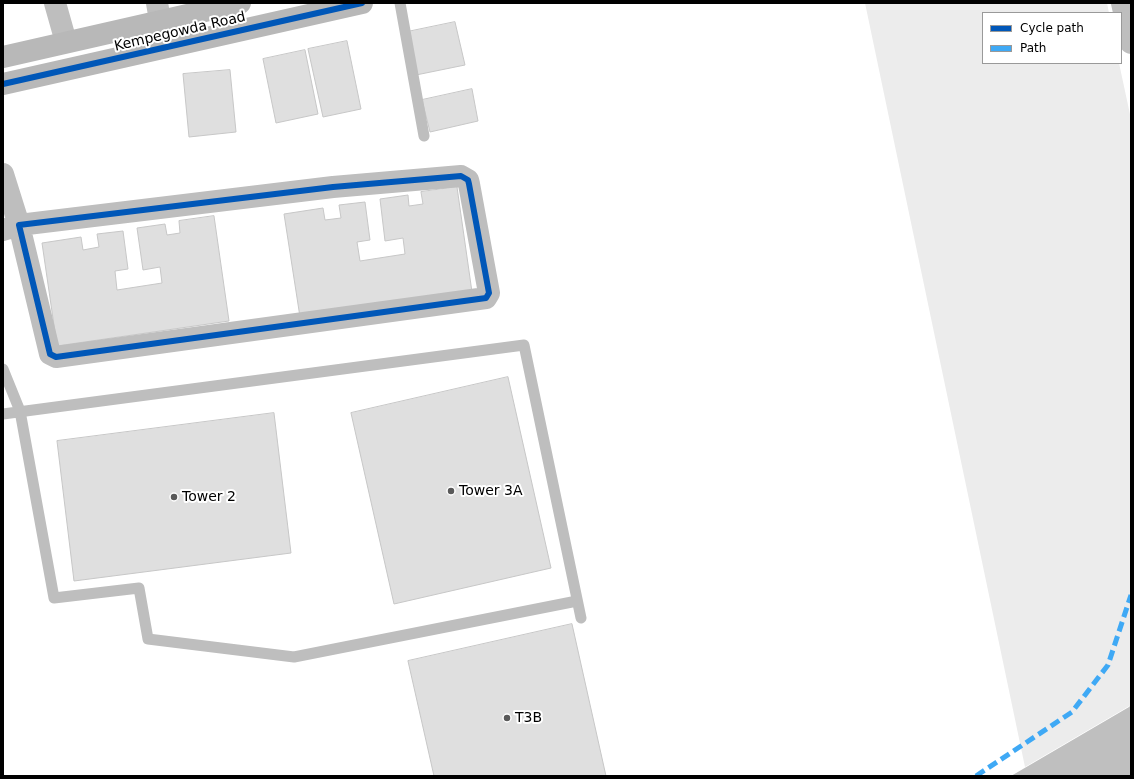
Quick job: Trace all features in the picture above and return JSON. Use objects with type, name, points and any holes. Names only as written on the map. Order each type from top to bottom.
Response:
[{"type":"street","points":[[55,3],[66,42]]},
{"type":"street","name":"Kempegowda Road","points":[[3,57],[66,42],[158,11],[240,3]]},
{"type":"street","name":"Kempegowda Road","points":[[3,84],[362,3]]},
{"type":"street","points":[[1122,3],[1131,43]]},
{"type":"street","points":[[3,174],[11,227],[49,351],[52,356],[483,299],[488,296],[469,184],[468,180],[460,176],[288,192],[11,227]]},
{"type":"lane","points":[[400,3],[424,136]]},
{"type":"lane","points":[[3,414],[20,410],[524,345],[580,618]]},
{"type":"lane","points":[[4,372],[20,410],[54,598],[140,588],[148,639],[294,657],[577,601]]},
{"type":"shaded area","points":[[865,3],[1107,3],[1109,12],[982,12],[982,64],[1119,64],[1131,119],[1131,705],[1025,767]]},
{"type":"shaded area","points":[[1131,705],[1131,776],[1011,776],[1129,707]]},
{"type":"building","points":[[455,22],[465,65],[416,75],[407,32]]},
{"type":"building","points":[[347,41],[361,109],[323,117],[308,49]]},
{"type":"building","points":[[305,50],[318,114],[276,123],[263,59]]},
{"type":"building","points":[[230,70],[236,132],[189,137],[183,74]]},
{"type":"building","points":[[472,89],[478,121],[430,132],[422,100]]},
{"type":"building","points":[[457,187],[472,292],[300,317],[284,214],[323,208],[325,220],[341,218],[339,205],[365,202],[370,240],[357,242],[360,261],[405,254],[403,238],[385,241],[380,199],[408,195],[409,206],[423,204],[421,192]]},
{"type":"building","points":[[214,216],[229,321],[57,346],[42,243],[81,237],[83,250],[99,247],[97,234],[123,231],[128,269],[115,271],[117,290],[162,283],[160,267],[143,270],[137,228],[165,224],[167,235],[180,233],[179,221]]},
{"type":"building","name":"Tower 3A","points":[[508,377],[551,568],[394,604],[351,413]]},
{"type":"building","name":"Tower 2","points":[[274,413],[291,553],[74,581],[57,441]]},
{"type":"building","name":"T3B","points":[[572,624],[606,776],[434,776],[408,661]]},
{"type":"marked path","points":[[976,776],[1072,712],[1108,665],[1131,595]]},
{"type":"cycle path","points":[[3,84],[362,3]]},
{"type":"cycle path","points":[[461,176],[468,180],[469,184],[489,293],[486,298],[56,357],[50,354],[19,225],[333,187],[461,176]]},
{"type":"place","name":"Tower 3A","points":[[451,491]]},
{"type":"place","name":"Tower 2","points":[[174,497]]},
{"type":"place","name":"T3B","points":[[507,718]]}]
